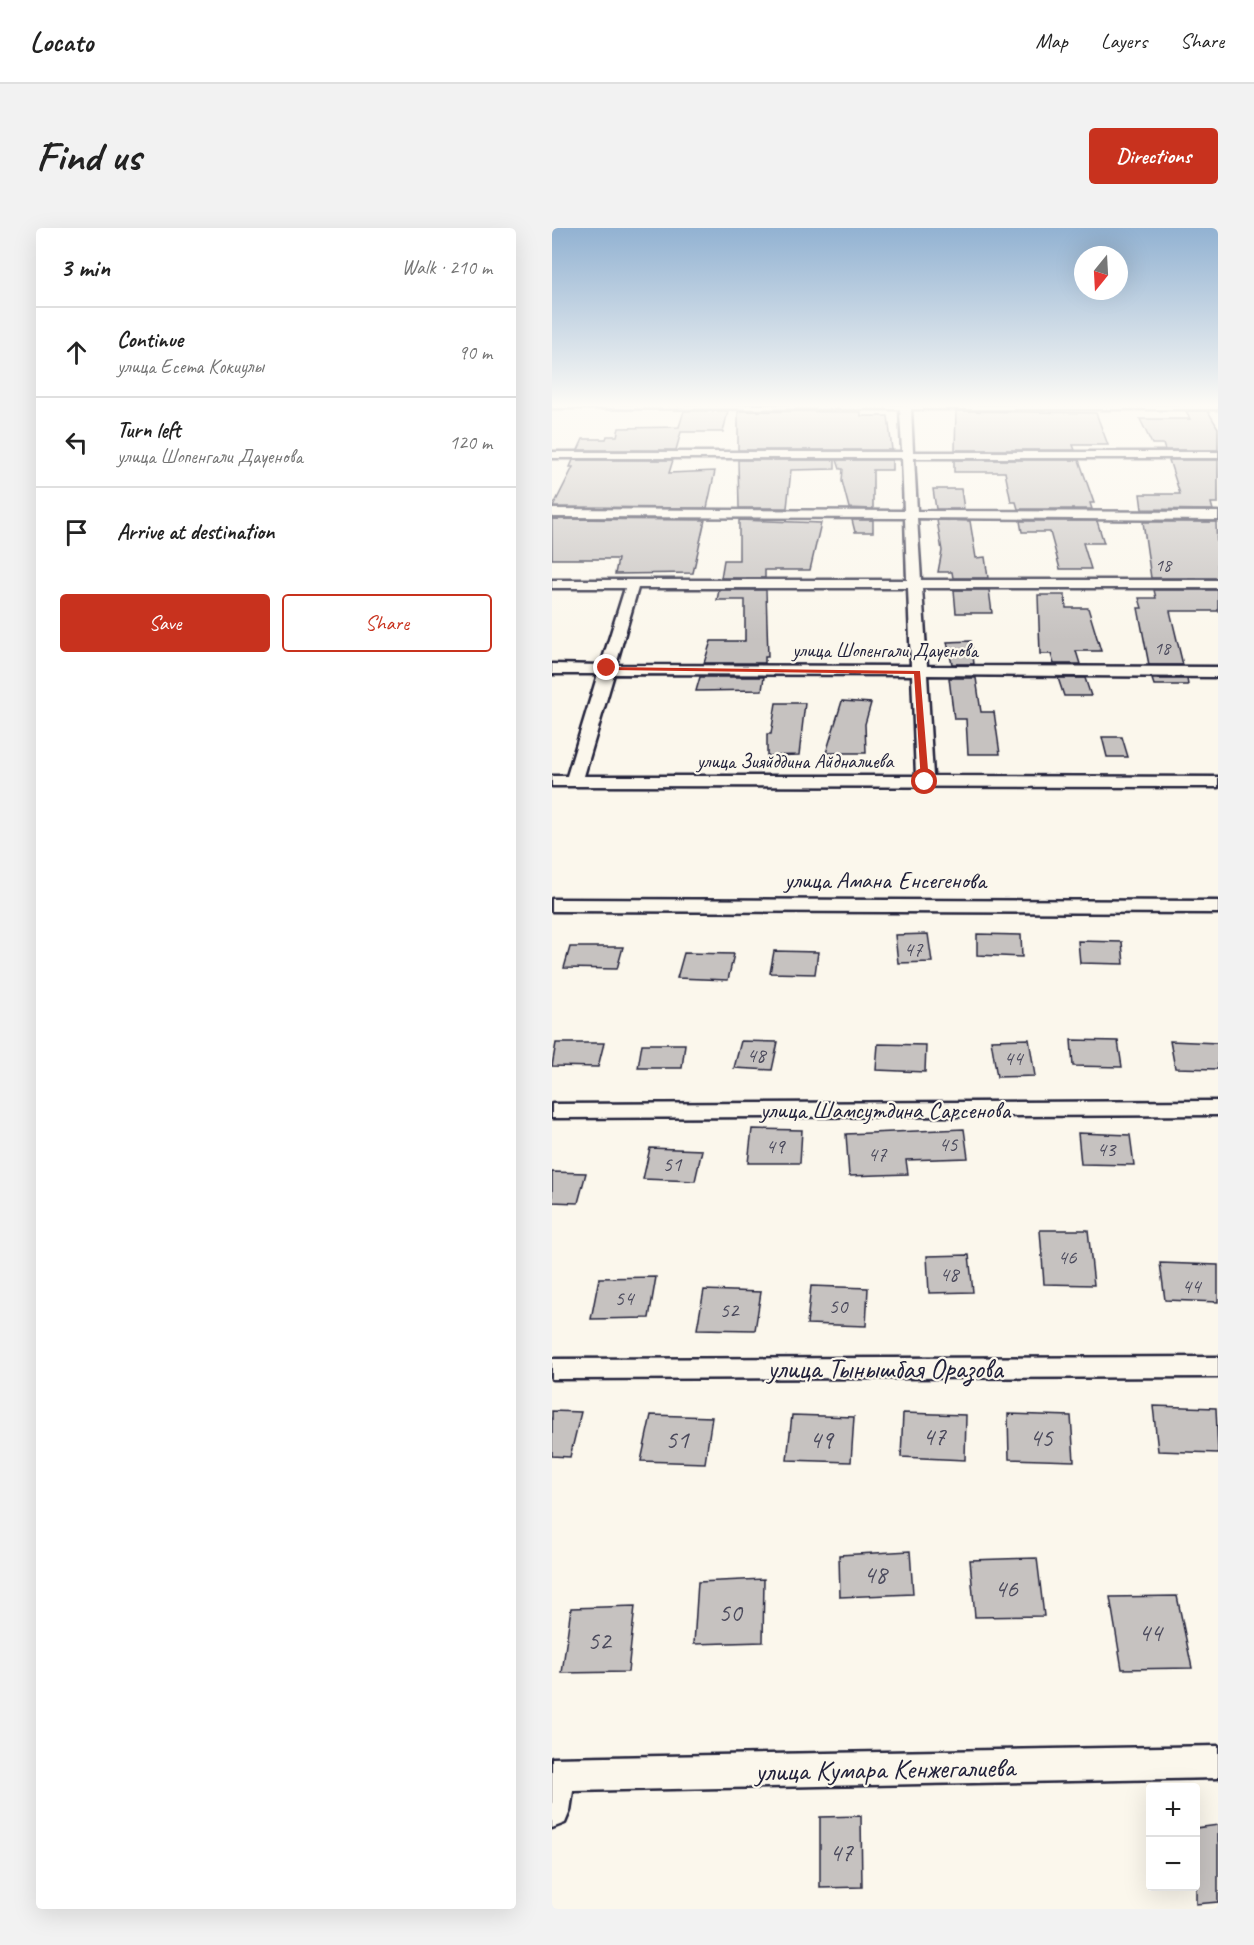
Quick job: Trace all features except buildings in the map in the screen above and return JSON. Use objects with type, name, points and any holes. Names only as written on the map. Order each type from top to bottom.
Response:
[{"type":"street","points":[[909,483],[917,672],[925,782]]},
{"type":"street","points":[[552,513],[1218,516]]},
{"type":"street","points":[[552,584],[913,582],[1218,584]]},
{"type":"street","points":[[574,781],[633,583]]},
{"type":"street","name":"улица Шопенгали Дауенова","points":[[552,669],[1218,672]]},
{"type":"street","name":"улица Зияйддина Айдналиева","points":[[552,781],[1218,782]]},
{"type":"street","name":"улица Амана Енсегенова","points":[[552,905],[1218,907]]},
{"type":"street","name":"улица Шамсутдина Сарсенова","points":[[552,1112],[1218,1108]]},
{"type":"street","name":"улица Тынышбая Оразова","points":[[552,1369],[1218,1366]]},
{"type":"street","name":"улица Кумара Кенжегалиева","points":[[555,1775],[1218,1762]]},
{"type":"street","points":[[552,1811],[555,1775]]},
{"type":"route","points":[[607,668],[917,672],[925,782]]}]
